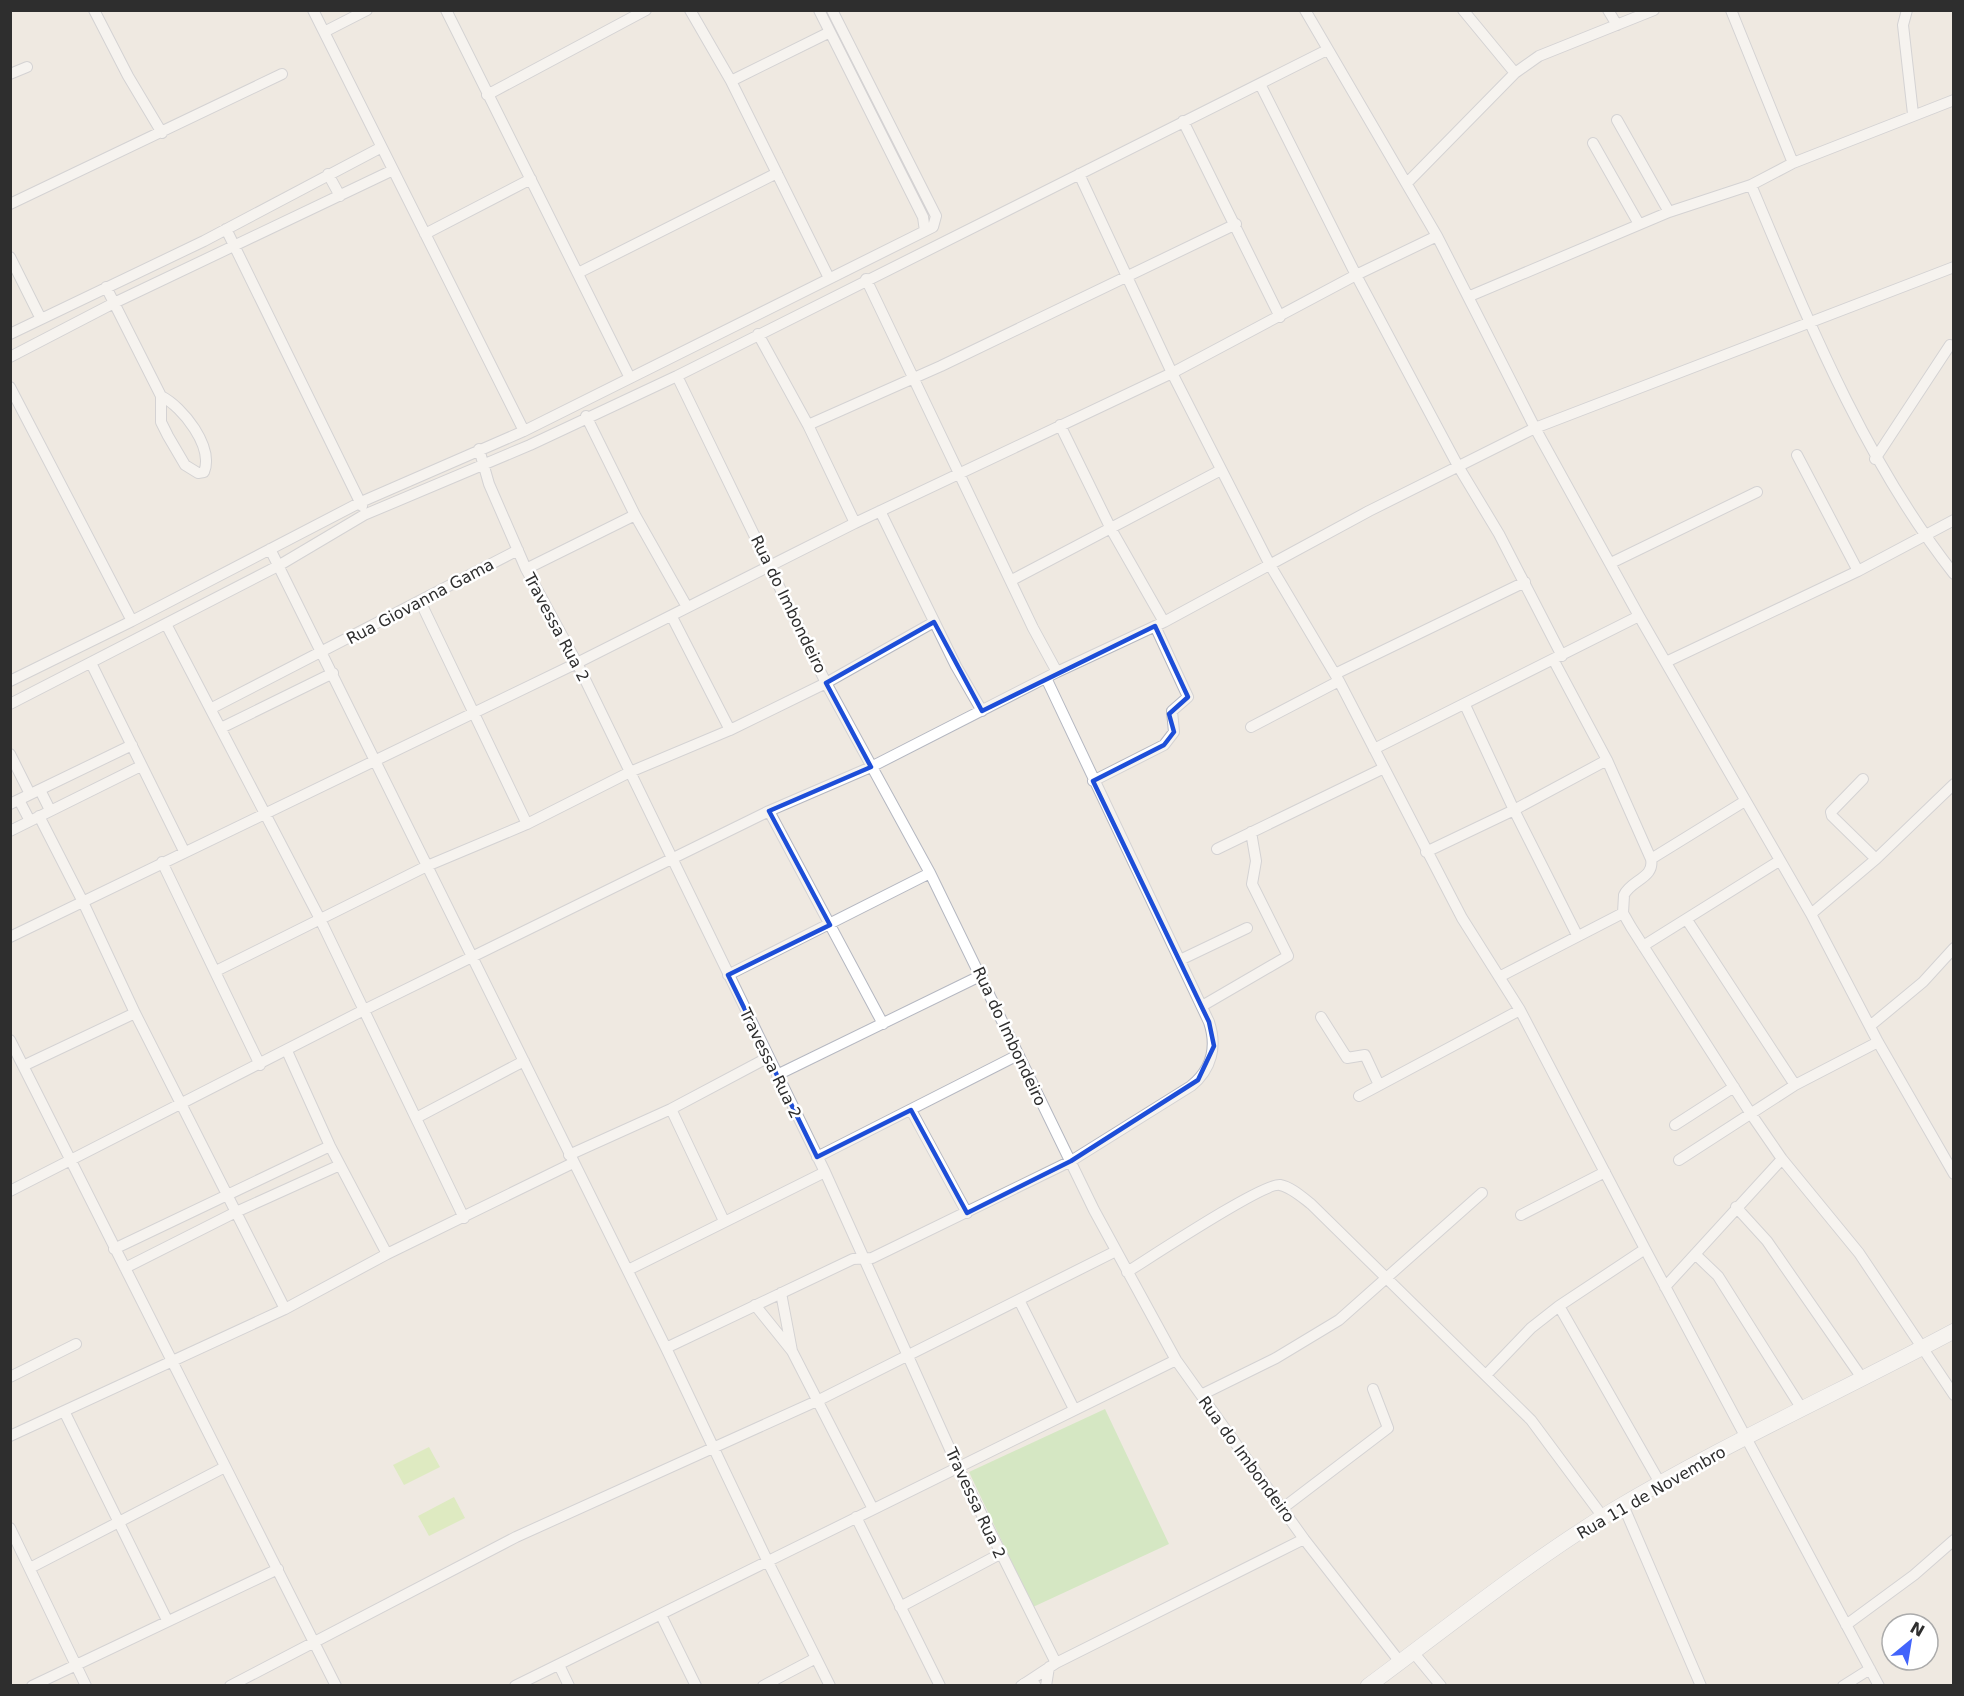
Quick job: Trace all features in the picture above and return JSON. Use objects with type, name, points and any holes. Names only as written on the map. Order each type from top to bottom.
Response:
[{"type":"main road","name":"Rua 11 de Novembro","points":[[1368,1686],[1528,1568],[1603,1517],[1660,1483],[1746,1437],[1953,1332]]},
{"type":"main road","points":[[1023,1686],[1034,1686]]},
{"type":"street","points":[[94,10],[128,76],[162,133]]},
{"type":"street","points":[[313,10],[391,171],[524,431]]},
{"type":"street","points":[[324,32],[367,10]]},
{"type":"street","points":[[446,10],[630,378]]},
{"type":"street","points":[[487,95],[646,10]]},
{"type":"street","points":[[690,10],[731,81],[829,278]]},
{"type":"street","points":[[819,10],[923,217],[925,231]]},
{"type":"street","points":[[10,681],[132,621],[361,502],[524,431],[936,224],[936,216],[832,10]]},
{"type":"street","points":[[1305,10],[1437,236],[1470,296],[1535,428],[1639,616],[1811,914],[1878,1042],[1953,1174]]},
{"type":"street","points":[[1463,10],[1515,73]]},
{"type":"street","points":[[1608,10],[1617,25]]},
{"type":"street","points":[[1407,183],[1515,73],[1539,56],[1654,10]]},
{"type":"street","points":[[1731,10],[1793,163]]},
{"type":"street","points":[[1907,10],[1903,25],[1913,114]]},
{"type":"street","points":[[731,81],[830,32]]},
{"type":"street","points":[[10,704],[278,566],[364,515],[484,464],[677,376],[866,279],[1327,50]]},
{"type":"street","points":[[10,74],[27,67]]},
{"type":"street","points":[[10,204],[282,74]]},
{"type":"street","points":[[1260,84],[1356,275],[1458,466],[1525,582],[1651,859],[1652,866],[1648,873],[1625,891],[1623,913],[1751,1114],[1782,1159],[1859,1253],[1953,1395]]},
{"type":"street","points":[[1470,296],[1639,224],[1751,185],[1793,163],[1953,100]]},
{"type":"street","points":[[1617,120],[1669,212]]},
{"type":"street","points":[[1184,121],[1280,317]]},
{"type":"street","points":[[1593,142],[1639,224]]},
{"type":"street","points":[[10,334],[226,229],[380,148]]},
{"type":"street","points":[[10,357],[114,303],[391,171]]},
{"type":"street","points":[[578,273],[777,173]]},
{"type":"street","points":[[328,174],[340,196]]},
{"type":"street","points":[[1079,174],[1172,373],[1270,565],[1337,678],[1462,918],[1520,1010],[1665,1287],[1879,1686]]},
{"type":"street","points":[[425,234],[531,179]]},
{"type":"street","points":[[1751,185],[1809,322],[1875,459],[1923,536],[1953,574]]},
{"type":"street","points":[[808,425],[912,379],[1236,224]]},
{"type":"street","points":[[226,229],[361,502],[364,515]]},
{"type":"street","points":[[10,937],[672,617],[770,564],[1060,424],[1172,373],[1356,275],[1437,236]]},
{"type":"street","points":[[10,257],[41,319]]},
{"type":"street","points":[[10,1191],[362,1011],[769,812],[871,767],[1057,672],[1160,624],[1458,466],[1535,428],[1953,267]]},
{"type":"street","points":[[866,279],[912,379],[1057,672]]},
{"type":"street","points":[[106,287],[161,396],[161,422],[175,451],[185,465],[198,473],[204,472],[207,465],[205,455],[184,412],[161,396]]},
{"type":"street","points":[[758,334],[808,425],[855,523]]},
{"type":"street","points":[[1875,459],[1950,345]]},
{"type":"street","name":"Rua do Imbondeiro","points":[[677,376],[826,683],[930,873],[1116,1251],[1176,1360],[1304,1539],[1400,1662]]},
{"type":"street","points":[[10,387],[132,621]]},
{"type":"street","points":[[586,416],[635,515],[687,607]]},
{"type":"street","points":[[1060,424],[1160,624],[1188,697],[1172,711],[1174,732],[1164,745],[1093,781]]},
{"type":"street","name":"Travessa Rua 2","points":[[479,449],[489,484],[526,569],[577,663],[825,1172],[958,1467],[1052,1665]]},
{"type":"street","points":[[1797,456],[1858,571]]},
{"type":"street","points":[[1012,580],[1221,470]]},
{"type":"street","points":[[1611,563],[1757,492]]},
{"type":"street","points":[[880,512],[934,622],[982,711]]},
{"type":"street","points":[[526,569],[635,515]]},
{"type":"street","points":[[1666,662],[1858,571],[1953,520]]},
{"type":"street","points":[[270,549],[323,652],[471,958],[628,1270],[830,1686]]},
{"type":"street","name":"Rua Giovanna Gama","points":[[212,708],[518,550]]},
{"type":"street","points":[[1251,727],[1337,678],[1525,582]]},
{"type":"street","points":[[420,601],[527,824]]},
{"type":"street","points":[[1374,749],[1639,616]]},
{"type":"street","points":[[672,617],[730,730]]},
{"type":"street","points":[[216,971],[427,866],[527,824],[630,772],[730,730],[826,683],[934,622]]},
{"type":"street","points":[[166,624],[212,708],[320,919],[362,1011],[464,1218]]},
{"type":"street","points":[[91,663],[184,851]]},
{"type":"street","points":[[221,728],[333,674]]},
{"type":"street","points":[[666,1348],[854,1259],[872,1258],[1071,1161],[1198,1080],[1210,1060],[1214,1046],[1213,1034],[1202,1006],[1046,678]]},
{"type":"street","points":[[1465,705],[1514,810],[1577,935]]},
{"type":"street","points":[[132,745],[15,802],[34,819],[83,902],[135,1013],[285,1308]]},
{"type":"street","points":[[10,754],[50,810]]},
{"type":"street","points":[[1426,852],[1514,810],[1607,760]]},
{"type":"street","points":[[10,831],[141,766]]},
{"type":"street","points":[[1217,849],[1384,768]]},
{"type":"street","points":[[1863,779],[1832,812],[1832,816],[1876,859]]},
{"type":"street","points":[[1811,914],[1876,859],[1953,784]]},
{"type":"street","points":[[1651,859],[1745,801]]},
{"type":"street","points":[[769,812],[883,1024]]},
{"type":"street","points":[[1202,1006],[1288,956],[1252,884],[1256,861],[1251,832]]},
{"type":"street","points":[[1643,946],[1779,861]]},
{"type":"street","points":[[162,862],[260,1065]]},
{"type":"street","points":[[728,975],[930,873]]},
{"type":"street","points":[[1499,977],[1623,913]]},
{"type":"street","points":[[1687,920],[1795,1085]]},
{"type":"street","points":[[1180,960],[1247,928]]},
{"type":"street","points":[[1870,1026],[1923,982],[1953,948]]},
{"type":"street","points":[[777,1075],[982,975]]},
{"type":"street","points":[[1359,1096],[1520,1010]]},
{"type":"street","points":[[24,1066],[135,1013]]},
{"type":"street","points":[[1321,1017],[1347,1058],[1365,1055],[1379,1085]]},
{"type":"street","points":[[10,1040],[336,1686]]},
{"type":"street","points":[[1679,1160],[1795,1085],[1878,1042]]},
{"type":"street","points":[[287,1051],[330,1146],[387,1254]]},
{"type":"street","points":[[817,1158],[1018,1054]]},
{"type":"street","points":[[10,1436],[285,1308],[387,1254],[464,1218],[571,1159],[769,1057]]},
{"type":"street","points":[[416,1118],[524,1060]]},
{"type":"street","points":[[1675,1125],[1734,1087]]},
{"type":"street","points":[[671,1109],[724,1221]]},
{"type":"street","points":[[911,1110],[967,1213]]},
{"type":"street","points":[[114,1249],[227,1193],[330,1146]]},
{"type":"street","points":[[1947,1162],[1953,1152]]},
{"type":"street","points":[[1665,1287],[1782,1159]]},
{"type":"street","points":[[124,1268],[236,1212],[340,1165]]},
{"type":"street","points":[[628,1270],[825,1172]]},
{"type":"street","points":[[1521,1215],[1605,1172]]},
{"type":"street","points":[[1127,1272],[1240,1202],[1273,1185],[1280,1185],[1296,1192],[1486,1375],[1544,1435],[1603,1517]]},
{"type":"street","points":[[1201,1395],[1320,1334],[1346,1315],[1482,1193]]},
{"type":"street","points":[[1736,1207],[1767,1241],[1862,1378]]},
{"type":"street","points":[[1486,1375],[1531,1328],[1559,1306],[1645,1249]]},
{"type":"street","points":[[230,1686],[516,1537],[819,1400],[1020,1302],[1116,1251]]},
{"type":"street","points":[[1695,1254],[1718,1276],[1802,1409]]},
{"type":"street","points":[[781,1293],[792,1351]]},
{"type":"street","points":[[1020,1302],[1074,1409]]},
{"type":"street","points":[[755,1305],[792,1351],[873,1509]]},
{"type":"street","points":[[1559,1306],[1660,1483]]},
{"type":"street","points":[[10,1377],[76,1344]]},
{"type":"street","points":[[515,1686],[1176,1360]]},
{"type":"street","points":[[1282,1508],[1388,1428],[1373,1389]]},
{"type":"street","points":[[64,1411],[167,1620]]},
{"type":"street","points":[[30,1568],[225,1467]]},
{"type":"street","points":[[1623,1505],[1701,1686]]},
{"type":"street","points":[[856,1517],[940,1686]]},
{"type":"street","points":[[10,1528],[16,1552],[30,1568],[86,1686]]},
{"type":"street","points":[[1023,1686],[1052,1665],[1304,1539]]},
{"type":"street","points":[[1846,1624],[1914,1575],[1953,1540]]},
{"type":"street","points":[[900,1606],[1000,1554]]},
{"type":"street","points":[[32,1686],[278,1569]]},
{"type":"street","points":[[661,1615],[696,1686]]},
{"type":"street","points":[[1413,1653],[1441,1686]]},
{"type":"street","points":[[763,1686],[816,1658]]},
{"type":"street","points":[[559,1665],[569,1686]]},
{"type":"street","points":[[1046,1686],[1052,1665]]},
{"type":"street","points":[[1843,1686],[1870,1669]]},
{"type":"highlighted area","points":[[934,622],[982,711],[1155,626],[1188,697],[1169,714],[1174,732],[1164,745],[1093,781],[1209,1022],[1214,1046],[1198,1080],[1071,1161],[967,1213],[911,1110],[817,1157],[728,975],[830,925],[769,811],[871,767],[826,683]]},
{"type":"green space","points":[[1105,1409],[1169,1544],[1033,1607],[969,1472]]},
{"type":"green space","points":[[429,1447],[440,1467],[404,1485],[393,1465]]},
{"type":"green space","points":[[454,1497],[465,1518],[429,1536],[418,1516]]}]
